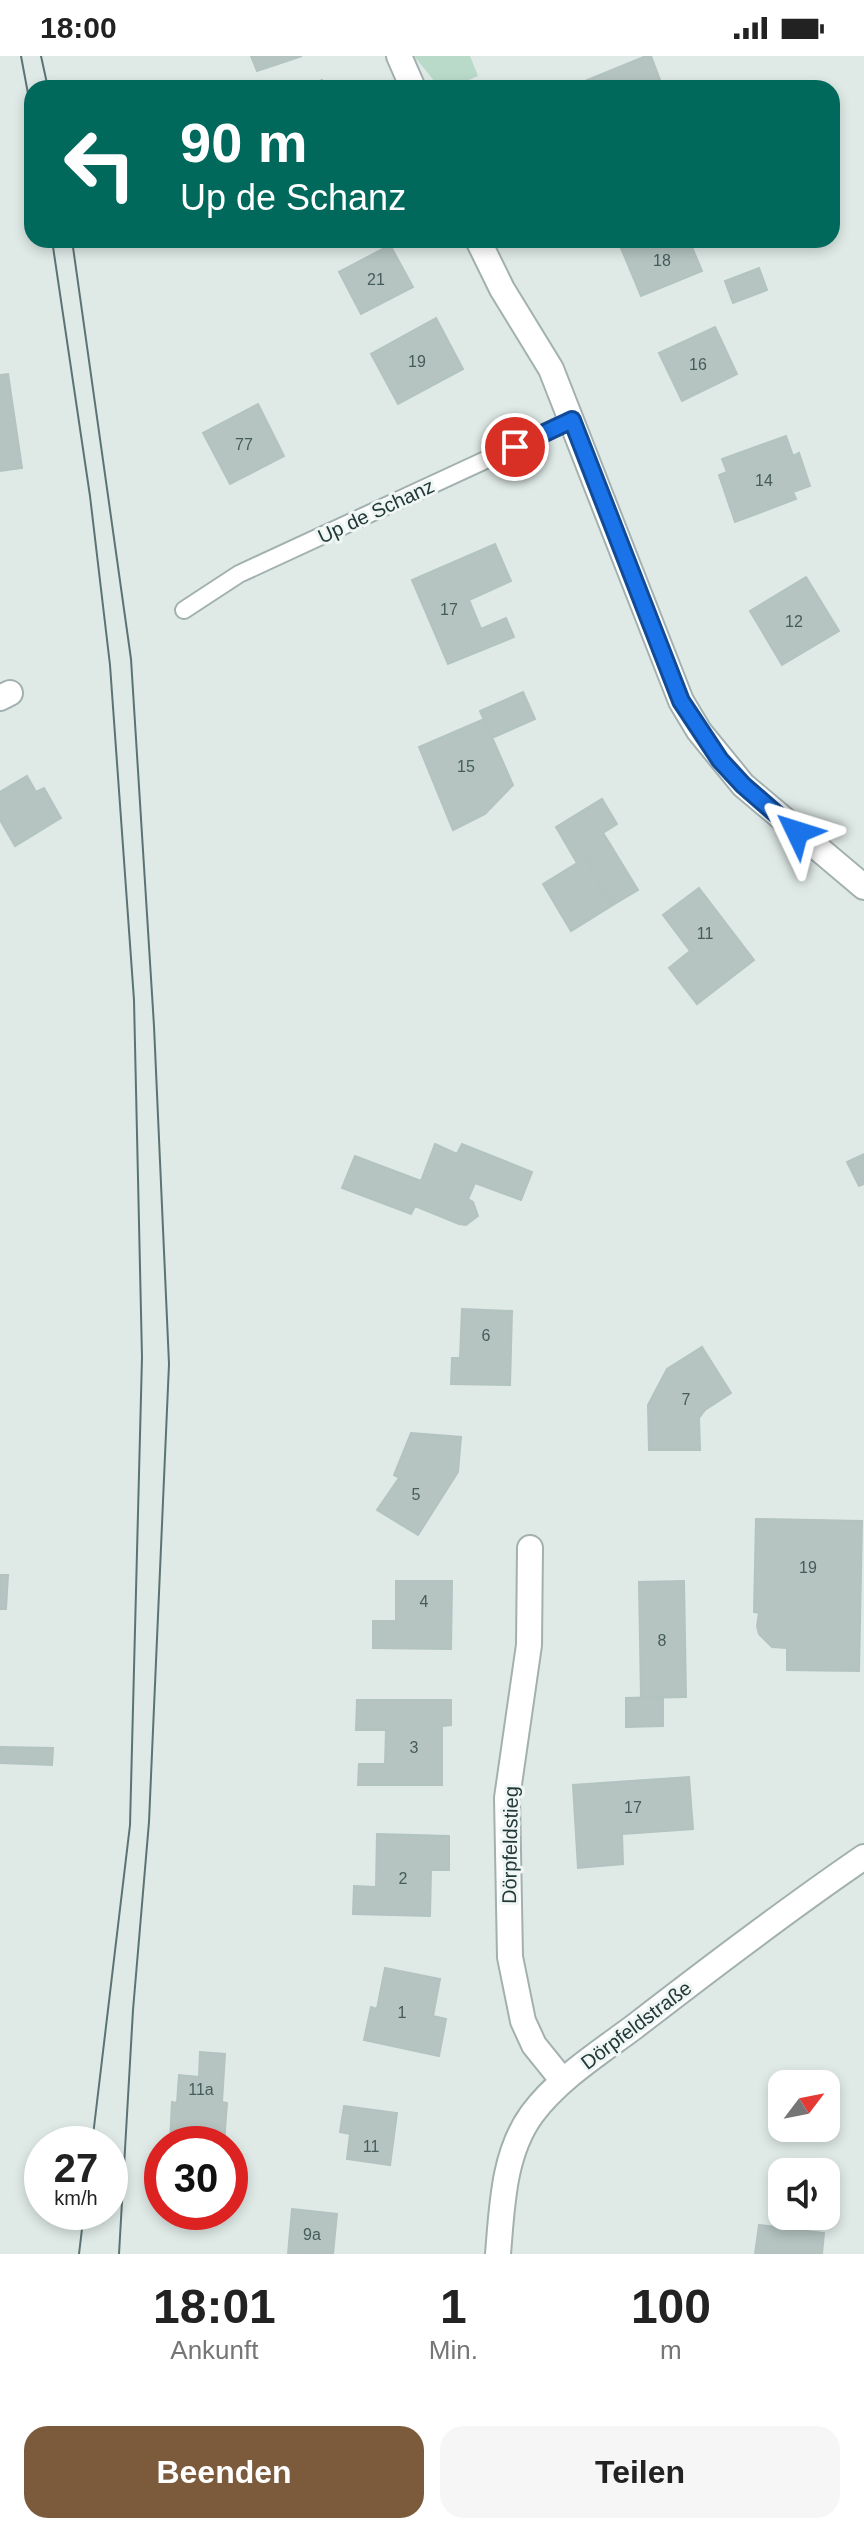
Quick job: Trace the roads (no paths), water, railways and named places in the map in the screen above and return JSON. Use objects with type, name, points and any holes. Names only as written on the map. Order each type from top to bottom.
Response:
[{"type":"street","points":[[399,56],[410,80]]},
{"type":"street","points":[[482,248],[502,289],[551,369],[681,701],[699,731],[743,785],[864,887]]},
{"type":"street","name":"Dörpfeldstieg","points":[[530,1548],[529,1645],[507,1798],[510,1957],[528,2033],[563,2081]]},
{"type":"street","name":"Dörpfeldstraße","points":[[498,2254],[503,2191],[514,2148],[532,2114],[563,2081],[864,1857]]},
{"type":"lane","name":"Up de Schanz","points":[[184,610],[239,574],[572,420]]},
{"type":"tram line","points":[[21,56],[25,80]]},
{"type":"tram line","points":[[41,56],[46,80]]},
{"type":"tram line","points":[[53,248],[90,496],[110,665],[134,1000],[142,1357],[130,1825],[94,2126]]},
{"type":"tram line","points":[[73,248],[131,659],[154,1026],[169,1364],[149,1822],[133,2010],[119,2254]]},
{"type":"tram line","points":[[79,2254],[82,2230]]}]
